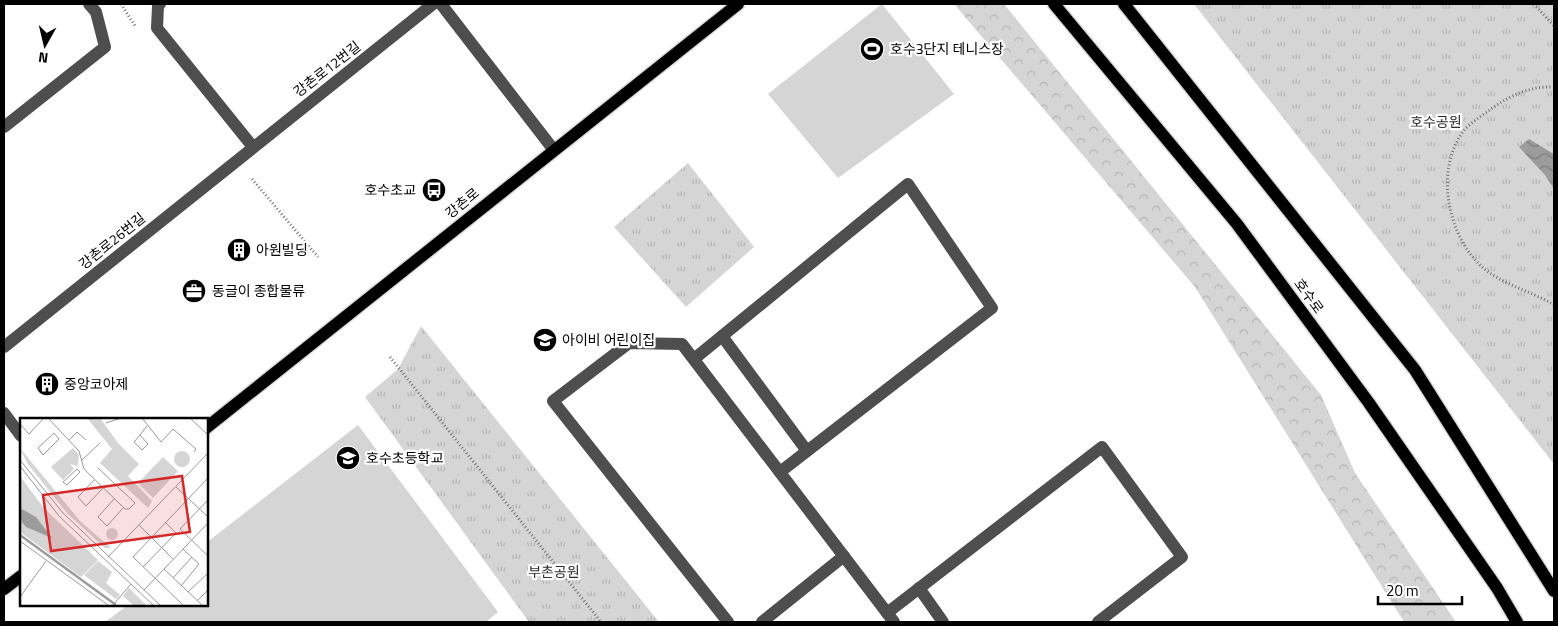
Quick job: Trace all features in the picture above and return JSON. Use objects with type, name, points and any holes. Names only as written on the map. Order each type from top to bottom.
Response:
[{"type":"main road","name":"강촌로","points":[[208,426],[553,149],[738,4]]},
{"type":"main road","name":"호수로","points":[[1054,4],[1237,224],[1374,411],[1497,588],[1517,622]]},
{"type":"main road","points":[[1124,4],[1415,370],[1554,592]]},
{"type":"main road","points":[[4,589],[20,577]]},
{"type":"street","points":[[4,127],[105,47],[96,12],[89,4]]},
{"type":"street","name":"강촌로12번길","points":[[239,158],[433,4]]},
{"type":"street","points":[[441,4],[553,149]]},
{"type":"street","points":[[159,5],[157,28],[253,147]]},
{"type":"street","name":"강촌로26번길","points":[[4,347],[239,158]]},
{"type":"street","points":[[694,359],[908,184],[992,308],[780,472]]},
{"type":"street","points":[[722,336],[806,451]]},
{"type":"street","points":[[728,622],[553,402],[629,343],[682,344],[891,618],[919,588],[1102,447],[1182,557],[1098,622]]},
{"type":"street","points":[[4,413],[20,435]]},
{"type":"street","points":[[762,622],[844,556]]},
{"type":"street","points":[[919,588],[942,622]]},
{"type":"path","points":[[1534,4],[1554,26]]},
{"type":"path","points":[[1554,87],[1530,88],[1514,94],[1463,132],[1449,159],[1448,187],[1453,222],[1478,263],[1509,284],[1554,305]]},
{"type":"path","points":[[252,179],[318,257]]},
{"type":"path","points":[[390,358],[601,622]]},
{"type":"green space","name":"호수3단지 테니스장","points":[[882,4],[954,94],[838,178],[768,94]]},
{"type":"green space","points":[[954,4],[1004,4],[1321,395],[1355,473],[1456,622],[1404,622],[1195,287]]},
{"type":"green space","name":"호수공원","points":[[1194,4],[1554,4],[1554,464]]},
{"type":"green space","points":[[688,163],[754,247],[686,307],[614,227]]},
{"type":"green space","name":"부촌공원","points":[[421,326],[659,622],[529,622],[365,397],[398,369]]},
{"type":"green space","name":"호수초등학교","points":[[358,425],[498,612],[486,622],[105,622],[127,606],[208,606],[208,541]]},
{"type":"water","points":[[1529,139],[1554,154],[1554,189],[1545,175],[1519,147]]},
{"type":"place","name":"호수3단지 테니스장","points":[[872,49]]},
{"type":"place","name":"호수초교","points":[[434,190]]},
{"type":"place","name":"아원빌딩","points":[[239,250]]},
{"type":"place","name":"동글이 종합물류","points":[[194,291]]},
{"type":"place","name":"아이비 어린이집","points":[[545,340]]},
{"type":"place","name":"중앙코아제","points":[[47,384]]},
{"type":"place","name":"호수초등학교","points":[[348,458]]}]
